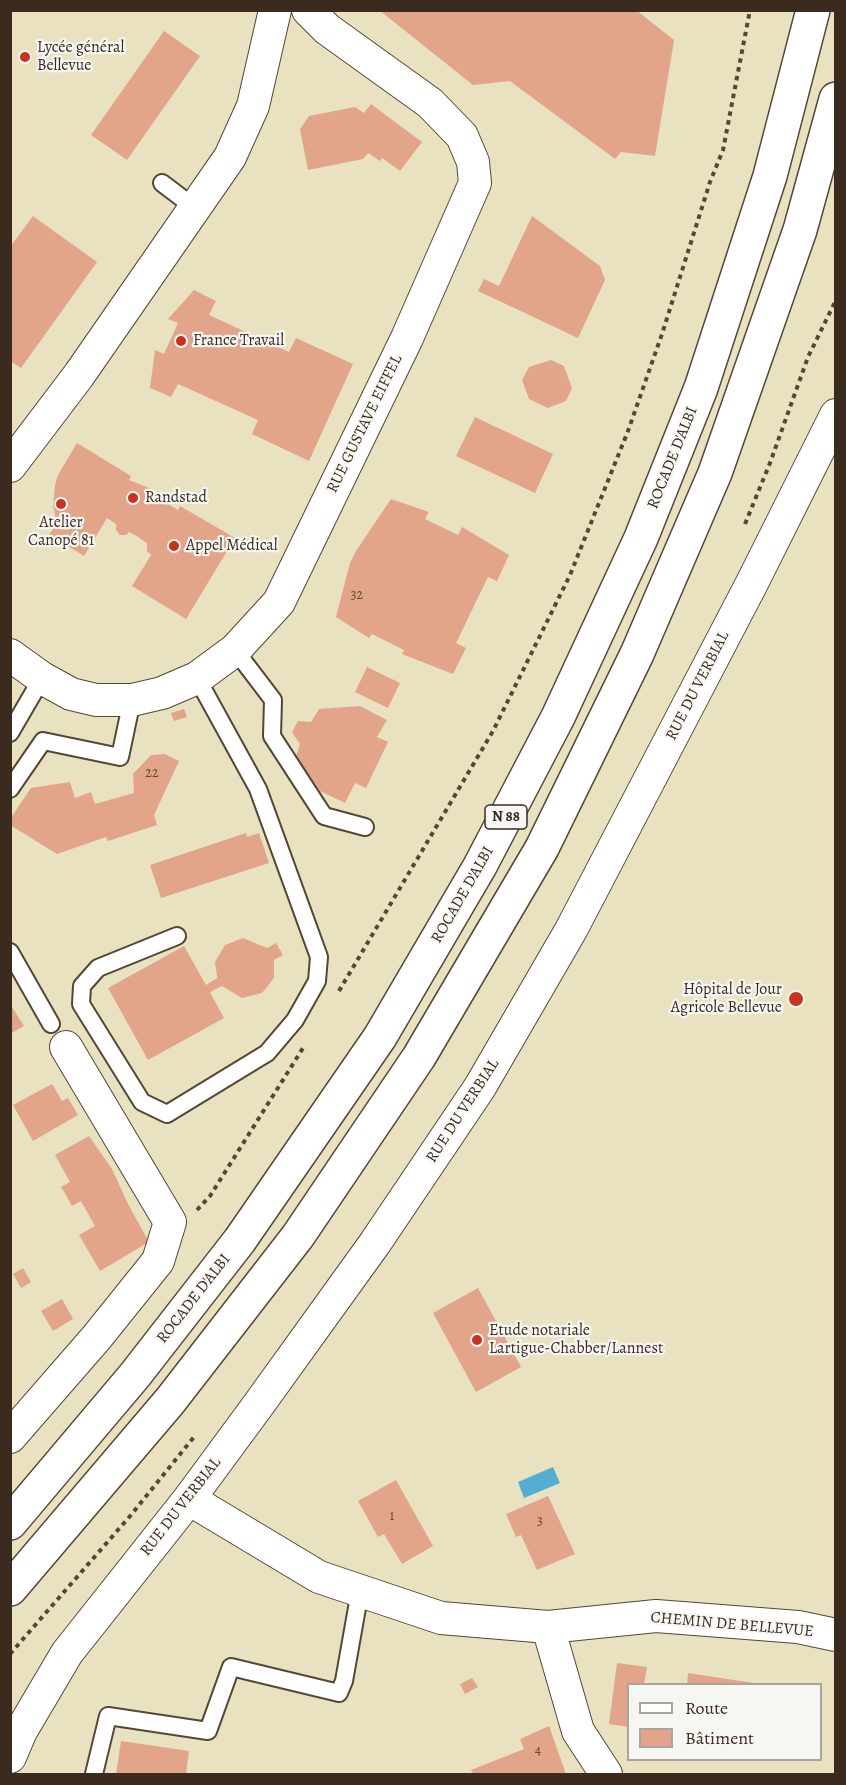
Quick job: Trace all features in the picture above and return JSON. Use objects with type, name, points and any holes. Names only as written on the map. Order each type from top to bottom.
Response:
[{"type":"highway","name":"ROCADE D'ALBI","points":[[10,1523],[135,1375],[240,1240],[380,1037],[480,866],[558,717],[641,538],[701,388],[770,176],[813,10]]},
{"type":"highway","name":"N 88","points":[[10,1589],[170,1401],[298,1236],[419,1057],[542,848],[637,654],[715,473],[800,230],[836,99]]},
{"type":"street","points":[[10,466],[79,375],[230,158],[253,106],[275,10]]},
{"type":"street","name":"RUE GUSTAVE EIFFEL","points":[[11,656],[42,678],[71,694],[96,700],[132,700],[162,693],[197,678],[235,650],[279,602],[407,338],[475,183],[473,162],[462,136],[430,103],[327,29],[308,10]]},
{"type":"street","name":"RUE DU VERBIAL","points":[[14,1741],[67,1653],[189,1499],[375,1243],[480,1088],[581,910],[752,583],[836,415]]},
{"type":"street","points":[[10,1437],[97,1337],[158,1261],[170,1222],[58,1036]]},
{"type":"street","name":"CHEMIN DE BELLEVUE","points":[[189,1499],[319,1577],[441,1618],[548,1628],[656,1616],[798,1627],[836,1635]]},
{"type":"street","points":[[548,1628],[578,1731],[606,1774]]},
{"type":"lane","points":[[162,183],[195,208]]},
{"type":"lane","points":[[235,650],[273,700],[272,736],[324,816],[365,827]]},
{"type":"lane","points":[[10,733],[42,678]]},
{"type":"lane","points":[[177,936],[98,968],[82,986],[81,995],[81,1004],[142,1102],[167,1114],[267,1053],[295,1020],[317,981],[319,957],[258,789],[197,678]]},
{"type":"lane","points":[[10,789],[43,741],[120,757],[132,700]]},
{"type":"lane","points":[[10,952],[58,1036]]},
{"type":"lane","points":[[94,1774],[108,1716],[208,1731],[231,1667],[339,1693],[344,1681],[360,1591]]},
{"type":"path","points":[[339,992],[493,731],[570,575],[628,431],[723,150],[750,10]]},
{"type":"path","points":[[196,1212],[210,1196],[308,1041]]},
{"type":"water","points":[[553,1467],[560,1483],[524,1498],[518,1482]]},
{"type":"building","points":[[379,10],[636,10],[674,40],[655,156],[621,152],[615,159],[510,81],[473,85]]},
{"type":"building","points":[[164,31],[200,56],[127,160],[91,135]]},
{"type":"building","points":[[371,104],[422,142],[400,171],[382,158],[380,161],[368,153],[363,159],[308,170],[300,129],[309,116],[355,107],[364,113]]},
{"type":"building","points":[[33,216],[97,262],[21,368],[10,361],[10,247]]},
{"type":"building","points":[[532,216],[600,266],[605,280],[578,338],[478,291],[484,279],[499,286]]},
{"type":"building","points":[[194,290],[216,301],[209,315],[289,352],[296,338],[353,364],[309,461],[252,434],[258,420],[178,384],[171,397],[150,388],[155,350],[164,354],[178,323],[168,319]]},
{"type":"building","points":[[551,360],[564,366],[572,388],[566,401],[548,408],[529,399],[522,380],[529,367]]},
{"type":"building","points":[[475,417],[553,454],[535,493],[456,456]]},
{"type":"building","points":[[77,443],[131,476],[129,480],[154,490],[151,494],[178,510],[180,506],[235,538],[186,619],[132,586],[151,555],[147,551],[147,543],[135,535],[129,532],[126,535],[120,535],[116,530],[116,524],[107,518],[84,556],[49,535],[57,523],[53,506],[58,475]]},
{"type":"building","points":[[391,499],[429,512],[425,519],[458,535],[462,527],[509,555],[497,581],[488,577],[456,643],[466,648],[453,674],[402,654],[404,650],[372,634],[369,638],[336,617],[350,563]]},
{"type":"building","points":[[367,667],[400,683],[388,708],[355,692]]},
{"type":"building","points":[[360,706],[387,720],[377,737],[388,742],[366,788],[355,783],[345,803],[320,791],[296,757],[300,744],[292,732],[298,721],[311,722],[319,709]]},
{"type":"building","points":[[184,709],[187,717],[174,721],[171,713]]},
{"type":"building","points":[[165,754],[179,761],[154,815],[157,825],[108,841],[106,837],[57,854],[10,825],[10,819],[31,788],[70,782],[75,798],[91,792],[95,804],[134,793],[133,774],[151,755]]},
{"type":"building","points":[[246,833],[247,837],[259,833],[269,863],[161,898],[150,865]]},
{"type":"building","points":[[243,938],[267,948],[276,943],[283,955],[274,960],[274,978],[262,993],[242,998],[222,986],[210,992],[224,1018],[148,1060],[108,988],[184,946],[206,985],[217,978],[218,982],[215,962],[225,945]]},
{"type":"building","points":[[10,1004],[24,1026],[10,1034]]},
{"type":"building","points":[[52,1084],[62,1101],[68,1098],[78,1115],[33,1141],[13,1105]]},
{"type":"building","points":[[89,1136],[112,1169],[149,1242],[100,1271],[79,1235],[95,1226],[81,1201],[72,1206],[61,1187],[70,1182],[55,1155]]},
{"type":"building","points":[[23,1268],[31,1282],[21,1288],[13,1274]]},
{"type":"building","name":"Etude notariale Lartigue-Chabber/Lannest","points":[[478,1288],[521,1367],[476,1392],[433,1313]]},
{"type":"building","points":[[62,1299],[73,1319],[53,1331],[41,1311]]},
{"type":"building","points":[[396,1480],[433,1546],[402,1564],[384,1534],[378,1537],[358,1501]]},
{"type":"building","points":[[548,1496],[575,1554],[537,1570],[521,1535],[516,1537],[506,1514]]},
{"type":"building","points":[[617,1663],[647,1667],[644,1683],[627,1683],[627,1727],[609,1724]]},
{"type":"building","points":[[688,1673],[754,1683],[687,1683]]},
{"type":"building","points":[[472,1678],[478,1687],[465,1694],[460,1684]]},
{"type":"building","points":[[549,1726],[566,1774],[473,1774],[471,1770],[524,1749],[520,1739]]},
{"type":"building","points":[[121,1741],[189,1751],[186,1774],[116,1774]]},
{"type":"place","name":"Lycée général Bellevue","points":[[25,57]]},
{"type":"place","name":"France Travail","points":[[181,341]]},
{"type":"place","name":"Randstad","points":[[133,498]]},
{"type":"place","name":"Atelier Canopé 81","points":[[61,504]]},
{"type":"place","name":"Appel Médical","points":[[174,546]]},
{"type":"place","name":"Hôpital de Jour Agricole Bellevue","points":[[796,999]]},
{"type":"place","name":"Etude notariale Lartigue-Chabber/Lannest","points":[[477,1340]]}]
